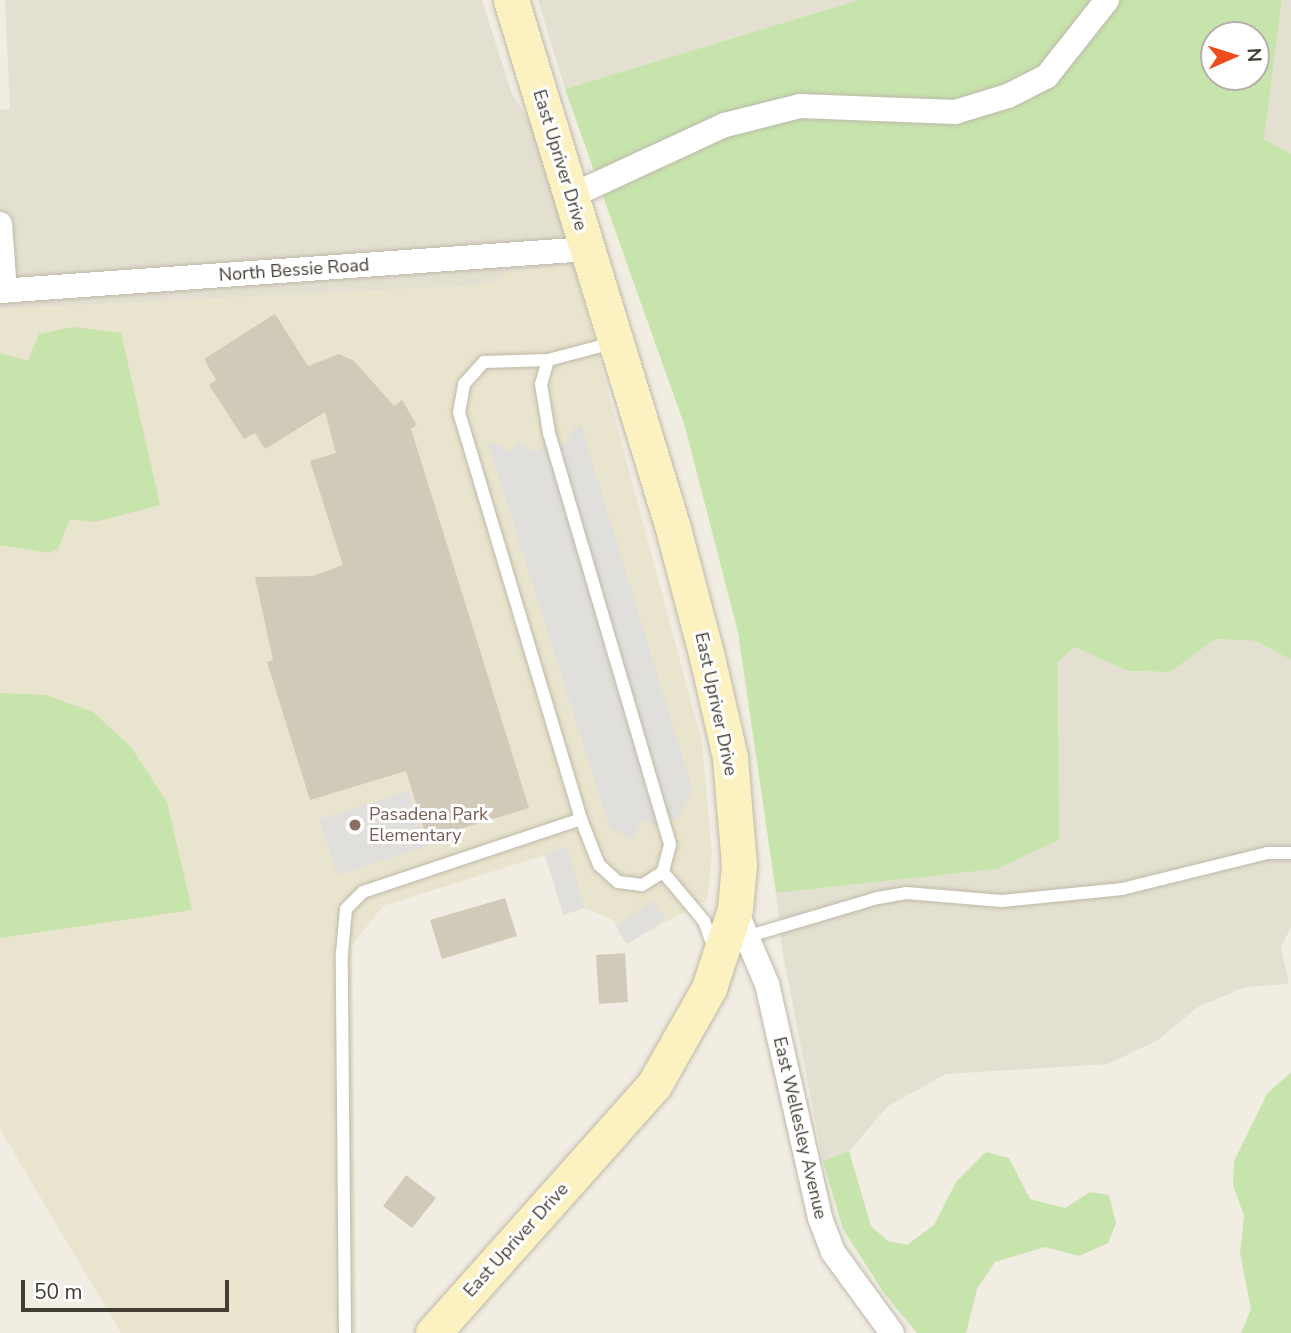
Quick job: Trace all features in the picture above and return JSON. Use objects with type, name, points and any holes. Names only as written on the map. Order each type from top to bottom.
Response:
[{"type":"main road","name":"East Upriver Drive","points":[[433,1333],[654,1085],[688,1029],[718,961],[741,923],[730,757],[673,528],[511,0]]},
{"type":"street","points":[[571,195],[725,125],[800,106],[955,112],[1008,96],[1047,76],[1107,0]]},
{"type":"street","points":[[0,224],[2,291]]},
{"type":"street","name":"North Bessie Road","points":[[2,291],[587,249]]},
{"type":"street","name":"East Wellesley Avenue","points":[[741,923],[767,984],[820,1218],[833,1252],[892,1333]]},
{"type":"lane","points":[[548,360],[541,384],[549,433],[664,814],[670,845],[663,872],[642,885],[618,882],[599,865],[581,819],[459,413],[464,384],[484,362],[548,360],[617,342]]},
{"type":"lane","points":[[345,1333],[342,953],[346,909],[363,892],[581,819]]},
{"type":"lane","points":[[741,923],[827,916],[878,898],[906,894],[1002,901],[1122,889],[1267,853],[1291,853]]},
{"type":"lane","points":[[663,872],[705,921],[718,961]]},
{"type":"shaded area","points":[[5,0],[482,0],[512,94],[538,135],[574,265],[514,271],[487,285],[0,309],[0,110],[10,109]]},
{"type":"shaded area","points":[[538,0],[859,0],[565,89]]},
{"type":"shaded area","points":[[1282,0],[1291,0],[1291,154],[1264,139]]},
{"type":"shaded area","name":"Pasadena Park Elementary","points":[[574,265],[702,743],[712,855],[707,900],[625,944],[613,920],[586,908],[563,915],[545,855],[383,906],[352,945],[356,1333],[121,1333],[0,1129],[0,309],[487,285],[513,271]]},
{"type":"shaded area","points":[[581,425],[693,791],[678,818],[654,825],[642,821],[633,839],[610,829],[487,440],[512,452],[517,441],[534,451],[566,444],[574,428]]},
{"type":"shaded area","points":[[1216,639],[1256,641],[1291,660],[1291,927],[1281,947],[1289,984],[1245,987],[1198,1007],[1158,1040],[1108,1064],[946,1074],[888,1106],[849,1151],[823,1161],[782,949],[776,893],[997,869],[1059,840],[1058,662],[1075,647],[1129,671],[1170,672]]},
{"type":"shaded area","points":[[409,791],[427,847],[337,875],[319,819]]},
{"type":"shaded area","points":[[567,847],[585,908],[564,914],[545,855]]},
{"type":"shaded area","points":[[653,900],[666,918],[628,944],[616,926]]},
{"type":"green space","points":[[859,0],[1282,0],[1264,139],[1291,154],[1291,660],[1256,641],[1216,639],[1170,672],[1128,671],[1075,647],[1058,662],[1059,840],[997,869],[776,893],[738,632],[685,427],[565,89]]},
{"type":"green space","points":[[74,327],[121,333],[160,505],[95,522],[70,519],[58,549],[49,553],[0,545],[0,353],[28,361],[39,334]]},
{"type":"green space","points":[[0,693],[46,695],[93,712],[131,747],[167,802],[192,910],[0,938]]},
{"type":"green space","points":[[1291,1072],[1291,1333],[1241,1333],[1251,1309],[1240,1253],[1244,1216],[1233,1185],[1234,1161],[1267,1094]]},
{"type":"green space","points":[[849,1151],[871,1226],[888,1241],[907,1245],[934,1225],[956,1182],[986,1152],[1009,1158],[1030,1199],[1065,1208],[1090,1192],[1109,1195],[1116,1223],[1108,1243],[1079,1256],[1045,1247],[995,1262],[977,1289],[966,1333],[917,1333],[884,1293],[843,1229],[823,1161]]},
{"type":"building","points":[[275,314],[308,366],[339,354],[354,361],[394,406],[402,400],[417,425],[411,429],[529,808],[427,839],[406,771],[310,800],[267,662],[273,660],[255,577],[313,576],[343,565],[310,461],[336,453],[325,412],[265,449],[255,433],[244,439],[209,385],[216,380],[204,359]]},
{"type":"building","points":[[505,898],[517,936],[442,959],[430,920]]},
{"type":"building","points":[[625,953],[628,1002],[599,1004],[596,955]]},
{"type":"building","points":[[406,1175],[436,1198],[412,1228],[383,1206]]},
{"type":"place","name":"Pasadena Park Elementary","points":[[355,825]]}]
